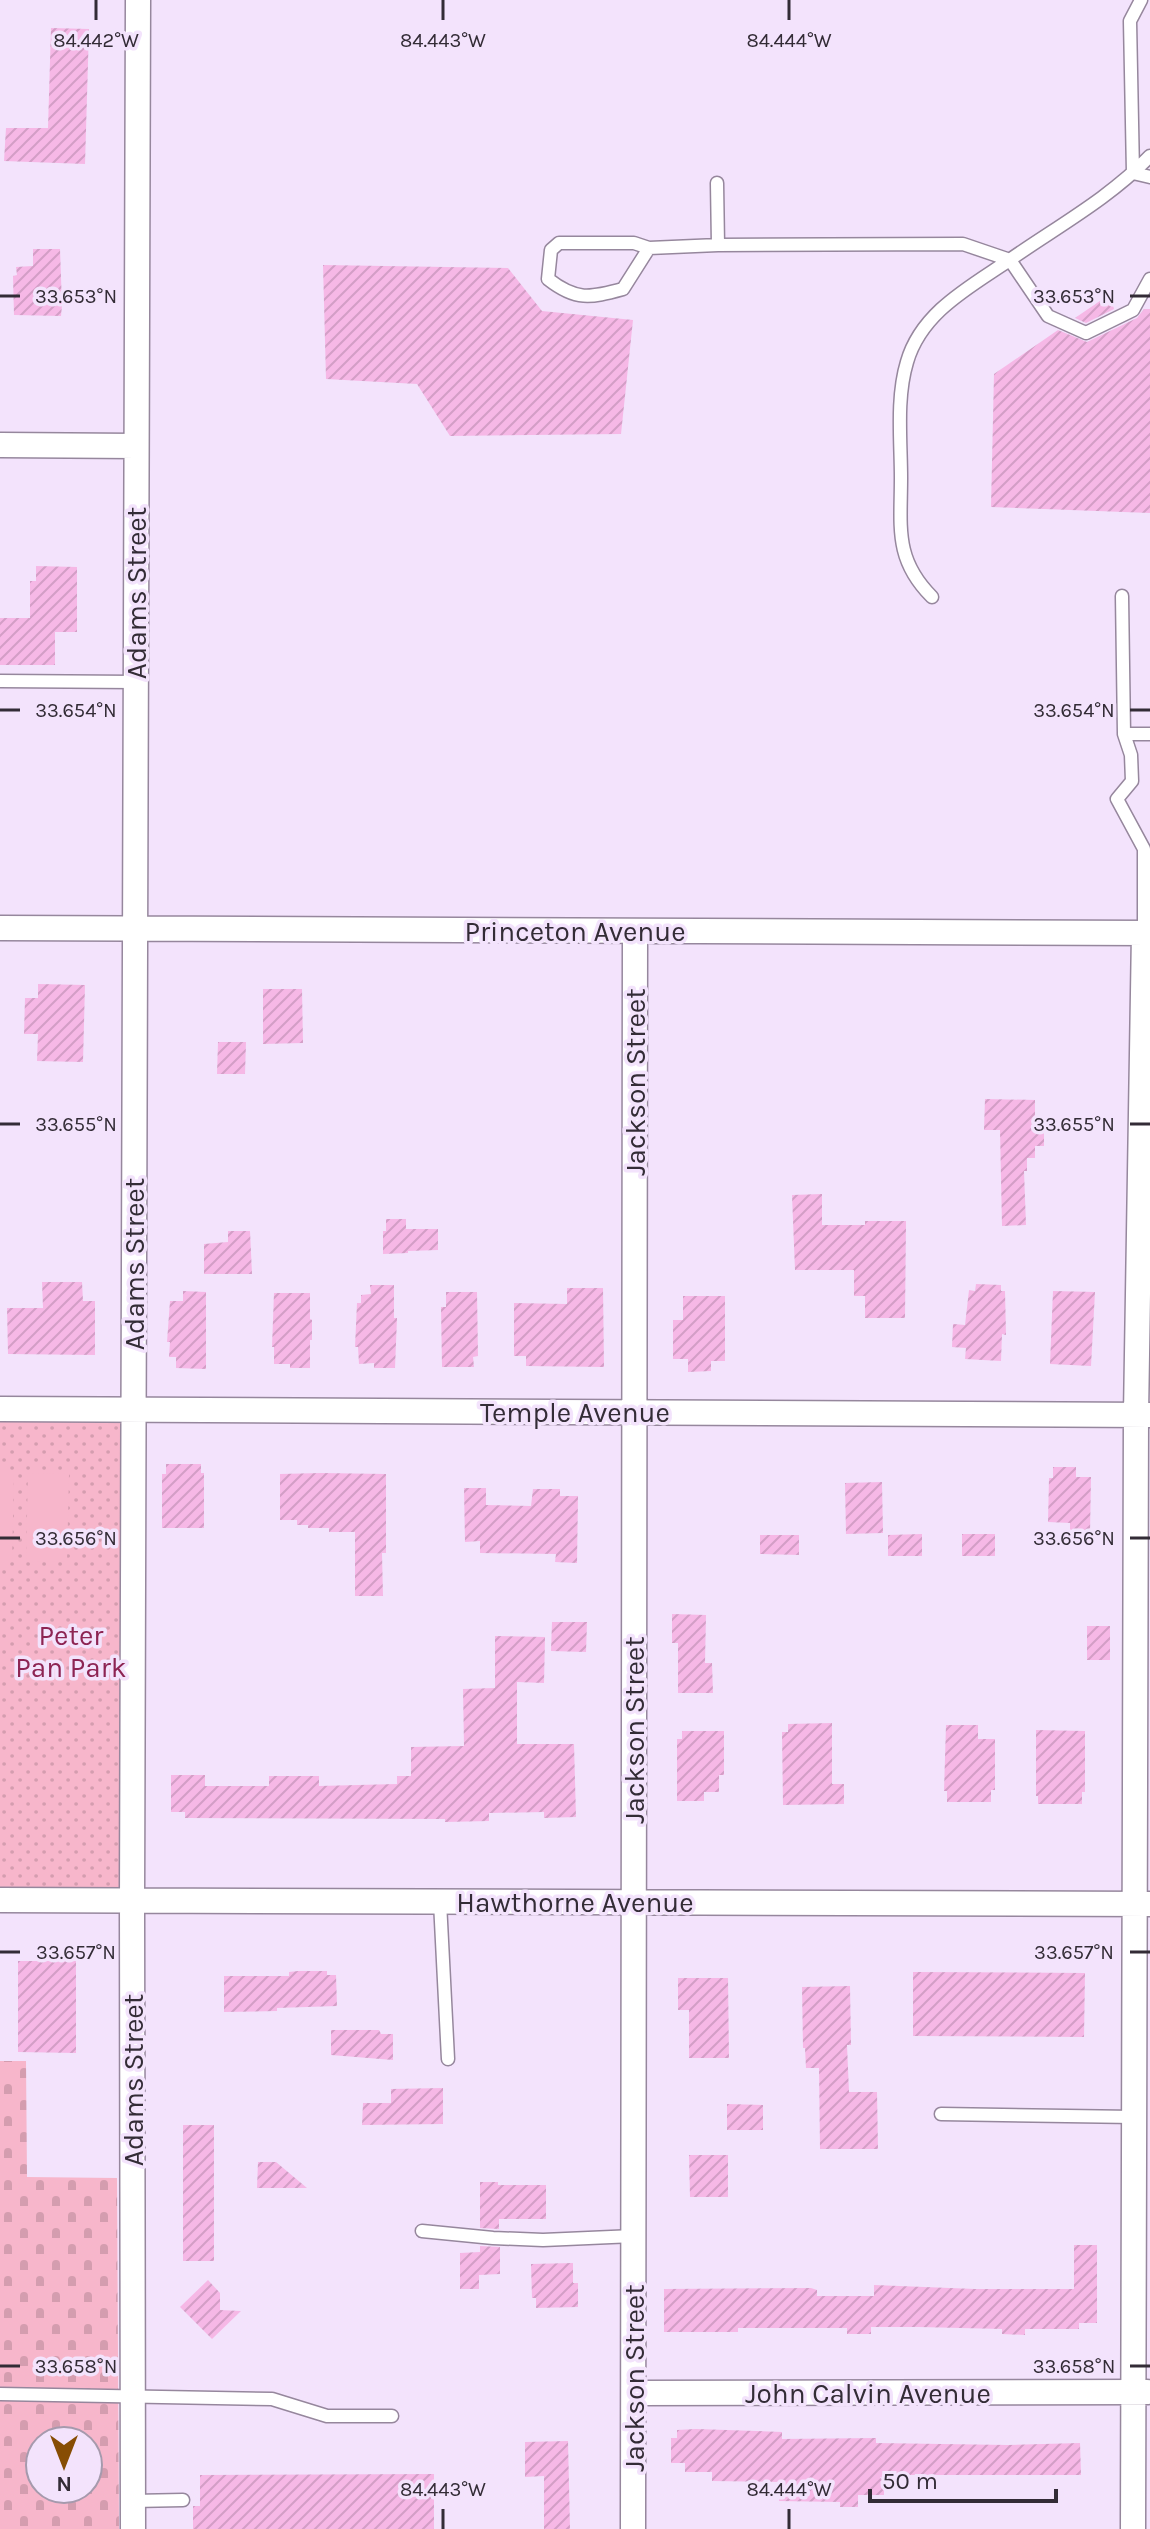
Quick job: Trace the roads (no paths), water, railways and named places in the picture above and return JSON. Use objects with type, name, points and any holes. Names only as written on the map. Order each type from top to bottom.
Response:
[{"type":"street","name":"Adams Street","points":[[133,2529],[138,0]]},
{"type":"street","points":[[0,445],[136,446]]},
{"type":"street","name":"Princeton Avenue","points":[[0,928],[1147,933]]},
{"type":"street","name":"Jackson Street","points":[[633,2529],[635,931]]},
{"type":"street","points":[[1133,2529],[1142,2392],[1134,2117],[1142,1904],[1147,933]]},
{"type":"street","name":"Temple Avenue","points":[[0,1409],[1143,1414]]},
{"type":"street","name":"Hawthorne Avenue","points":[[0,1900],[1142,1904]]},
{"type":"street","name":"John Calvin Avenue","points":[[634,2393],[1142,2392]]},
{"type":"lane","points":[[1133,173],[1130,21],[1141,0]]},
{"type":"lane","points":[[932,597],[918,583],[902,547],[901,393],[904,372],[915,341],[950,301],[1133,173],[1150,156]]},
{"type":"lane","points":[[1133,173],[1150,177]]},
{"type":"lane","points":[[717,183],[718,245]]},
{"type":"lane","points":[[649,248],[623,289],[595,297],[566,293],[548,279],[551,250],[559,243],[634,243],[649,248],[963,244],[1010,260],[1048,316],[1086,333],[1133,310],[1150,279]]},
{"type":"lane","points":[[1122,596],[1124,734],[1131,755],[1132,781],[1117,799],[1147,844],[1147,933]]},
{"type":"lane","points":[[0,681],[136,682]]},
{"type":"lane","points":[[1124,734],[1150,734]]},
{"type":"lane","points":[[440,1902],[448,2059]]},
{"type":"lane","points":[[941,2114],[1134,2117]]},
{"type":"lane","points":[[422,2231],[543,2240],[634,2236]]},
{"type":"lane","points":[[0,2394],[272,2399],[327,2416],[392,2416]]},
{"type":"lane","points":[[133,2501],[183,2500]]},
{"type":"park label","name":"Peter Pan Park","points":[[71,1651]]}]
